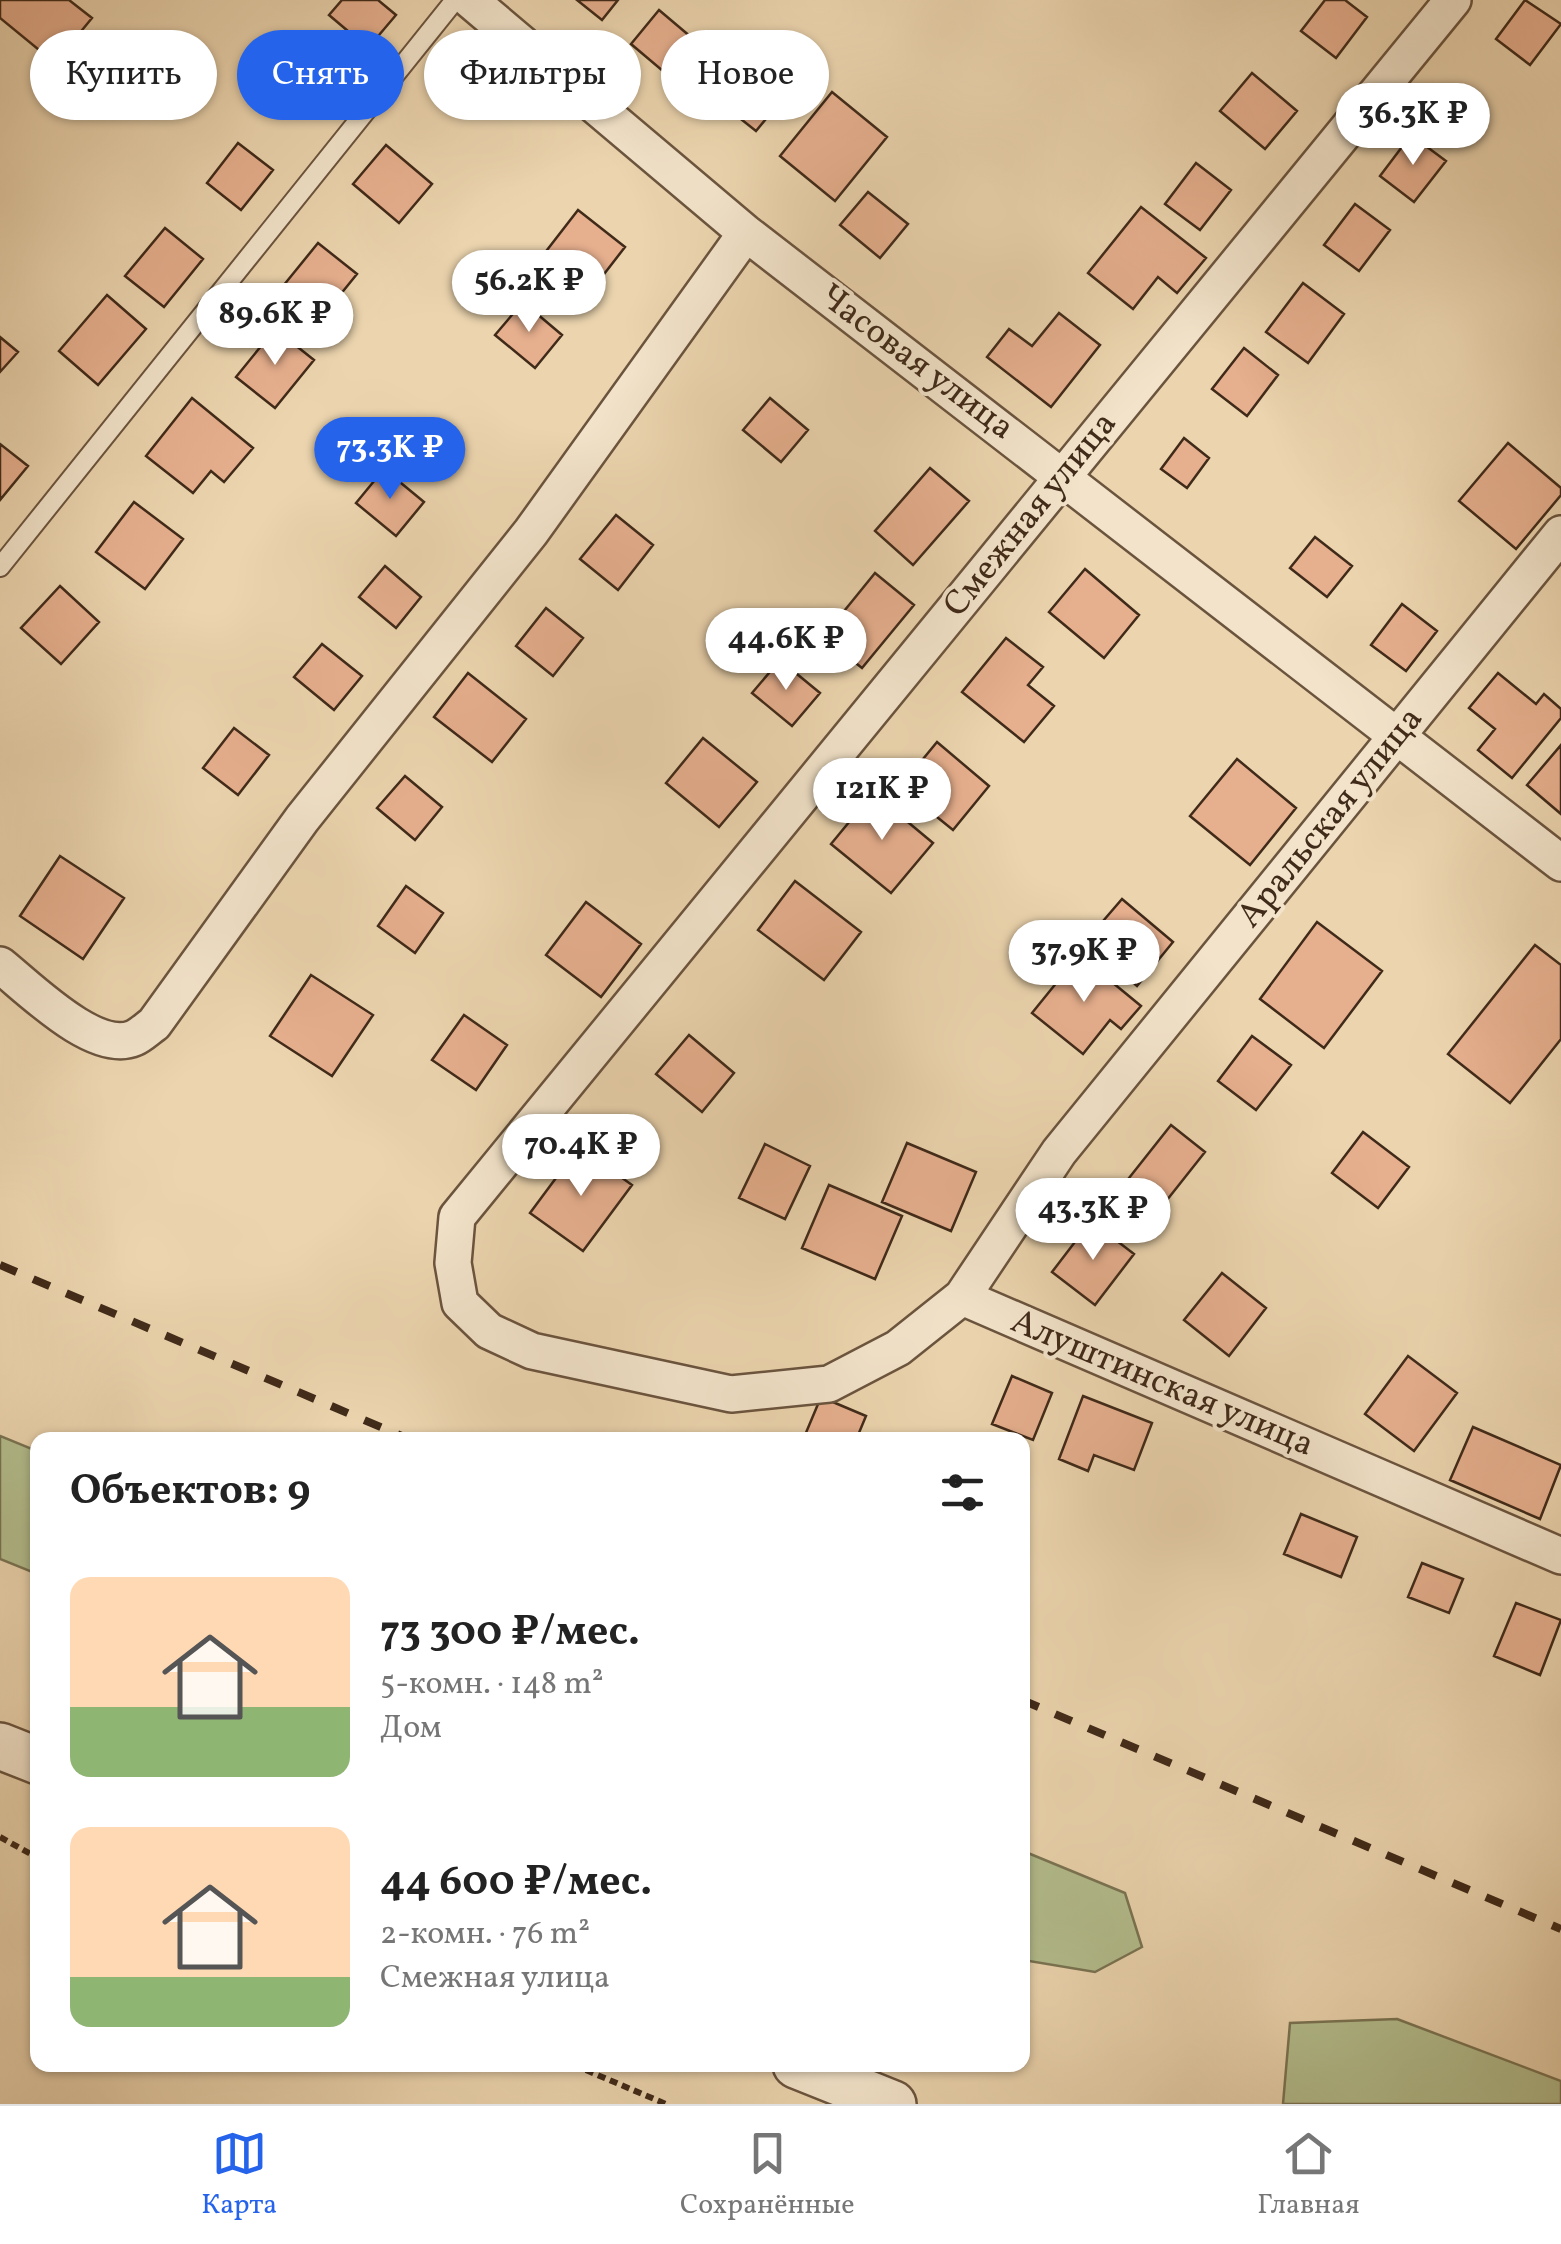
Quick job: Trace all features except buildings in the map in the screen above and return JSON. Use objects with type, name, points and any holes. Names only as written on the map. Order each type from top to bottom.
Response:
[{"type":"street","name":"Часовая улица","points":[[470,0],[746,233],[1561,863]]},
{"type":"street","name":"Смежная улица","points":[[962,1298],[898,1348],[829,1384],[731,1394],[532,1351],[489,1331],[460,1303],[453,1263],[458,1216],[1453,0]]},
{"type":"street","points":[[0,965],[78,1026],[107,1040],[132,1039],[154,1024],[302,819],[531,532],[746,233]]},
{"type":"street","name":"Аральская улица","points":[[962,1298],[1059,1152],[1561,534]]},
{"type":"street","name":"Алуштинская улица","points":[[962,1298],[1561,1556]]},
{"type":"street","points":[[0,1746],[30,1758]]},
{"type":"street","points":[[813,2072],[893,2104]]},
{"type":"lane","points":[[0,568],[455,0]]},
{"type":"path","points":[[0,1837],[30,1854]]},
{"type":"path","points":[[591,2072],[666,2104]]},
{"type":"green space","points":[[0,1436],[30,1448],[30,1571],[0,1559]]},
{"type":"green space","points":[[1030,1854],[1125,1893],[1142,1947],[1095,1972],[1030,1961]]},
{"type":"green space","points":[[1397,2019],[1561,2081],[1561,2104],[1283,2104],[1290,2023]]},
{"type":"railway","points":[[0,1265],[392,1432]]},
{"type":"railway","points":[[1030,1703],[1561,1929]]}]
